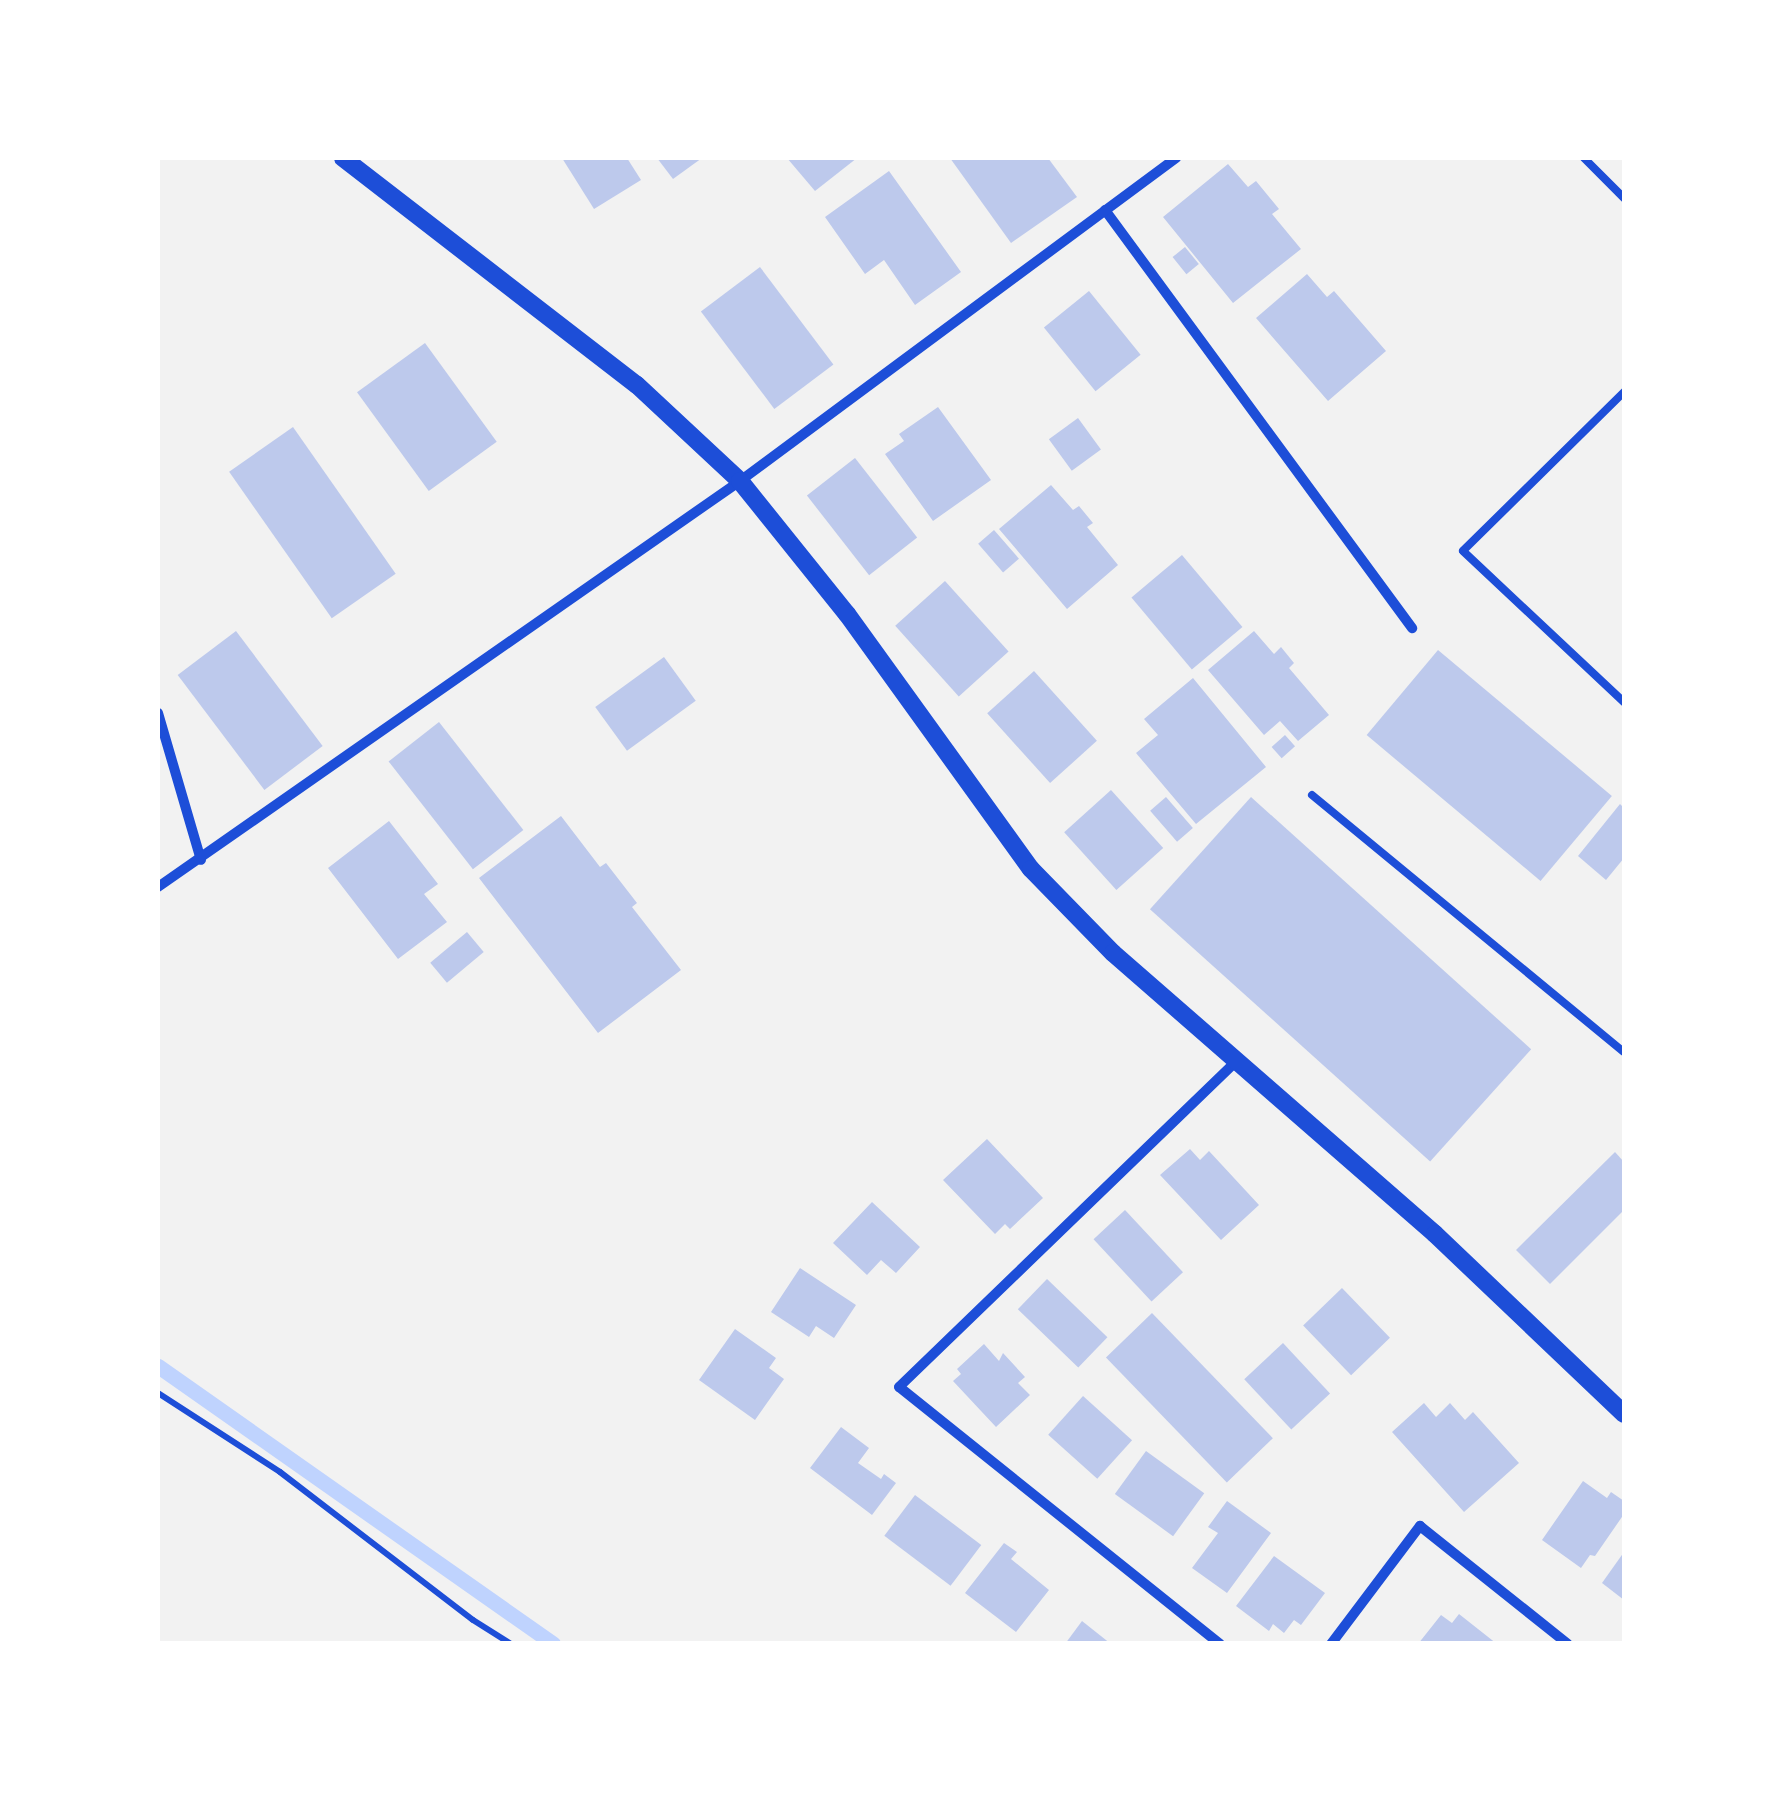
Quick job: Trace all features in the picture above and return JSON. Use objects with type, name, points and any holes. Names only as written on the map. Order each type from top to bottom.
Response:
[{"type":"street","points":[[343,158],[636,386],[740,481],[847,614],[1032,869],[1113,953],[1435,1234],[1624,1414]]},
{"type":"street","points":[[158,887],[740,481],[1176,158]]},
{"type":"street","points":[[1105,210],[1412,628]]},
{"type":"street","points":[[158,712],[201,860]]},
{"type":"street","points":[[1220,1644],[899,1388],[1236,1061]]},
{"type":"street","points":[[1331,1644],[1420,1526],[1568,1644]]},
{"type":"lane","points":[[1584,158],[1624,198]]},
{"type":"lane","points":[[1624,392],[1464,551],[1624,702]]},
{"type":"lane","points":[[1312,795],[1624,1052]]},
{"type":"path","points":[[158,1394],[280,1472],[472,1620],[511,1644]]},
{"type":"building","points":[[562,158],[627,158],[641,180],[594,209]]},
{"type":"building","points":[[657,158],[702,158],[673,179]]},
{"type":"building","points":[[787,158],[857,158],[815,191]]},
{"type":"building","points":[[950,158],[1048,158],[1077,197],[1011,243]]},
{"type":"building","points":[[1228,164],[1248,187],[1256,181],[1279,209],[1272,214],[1301,249],[1233,303],[1163,217]]},
{"type":"building","points":[[889,171],[961,272],[915,305],[884,260],[865,274],[825,217]]},
{"type":"building","points":[[1185,247],[1199,264],[1186,274],[1173,257]]},
{"type":"building","points":[[760,267],[833,364],[774,409],[701,312]]},
{"type":"building","points":[[1307,274],[1327,297],[1334,291],[1386,351],[1328,401],[1256,318]]},
{"type":"building","points":[[1089,291],[1141,355],[1096,391],[1044,328]]},
{"type":"building","points":[[425,343],[497,442],[429,491],[357,392]]},
{"type":"building","points":[[938,407],[991,480],[933,521],[885,454],[904,441],[899,434]]},
{"type":"building","points":[[1078,418],[1101,450],[1072,471],[1049,439]]},
{"type":"building","points":[[293,427],[396,574],[332,618],[229,472]]},
{"type":"building","points":[[855,458],[917,538],[869,575],[807,496]]},
{"type":"building","points":[[1051,485],[1073,510],[1079,506],[1093,523],[1087,527],[1118,565],[1067,609],[999,529]]},
{"type":"building","points":[[994,530],[1019,559],[1003,572],[978,544]]},
{"type":"building","points":[[1182,555],[1242,627],[1192,669],[1131,597]]},
{"type":"building","points":[[945,581],[1009,652],[959,696],[895,626]]},
{"type":"building","points":[[236,631],[323,746],[264,790],[178,675]]},
{"type":"building","points":[[1254,631],[1274,654],[1281,647],[1294,663],[1289,668],[1329,715],[1298,741],[1280,721],[1264,735],[1208,670]]},
{"type":"building","points":[[1438,650],[1612,796],[1541,881],[1367,735]]},
{"type":"building","points":[[664,657],[696,701],[627,751],[595,707]]},
{"type":"building","points":[[1034,671],[1097,741],[1050,783],[987,713]]},
{"type":"building","points":[[1193,678],[1266,767],[1196,824],[1136,753],[1158,735],[1144,719]]},
{"type":"building","points":[[439,722],[523,830],[473,869],[389,761]]},
{"type":"building","points":[[1285,735],[1295,746],[1282,758],[1272,747]]},
{"type":"building","points":[[1111,790],[1163,848],[1116,890],[1064,832]]},
{"type":"building","points":[[1166,797],[1193,828],[1177,842],[1150,811]]},
{"type":"building","points":[[1251,797],[1531,1049],[1430,1161],[1150,909]]},
{"type":"building","points":[[1620,804],[1624,808],[1624,858],[1606,880],[1578,856]]},
{"type":"building","points":[[561,816],[600,867],[606,863],[637,903],[632,907],[681,970],[598,1033],[479,878]]},
{"type":"building","points":[[389,821],[438,884],[424,894],[447,922],[398,959],[328,868]]},
{"type":"building","points":[[467,932],[484,952],[447,983],[430,963]]},
{"type":"building","points":[[987,1139],[1043,1198],[1010,1229],[1005,1224],[995,1234],[943,1180]]},
{"type":"building","points":[[1190,1149],[1200,1160],[1209,1151],[1259,1205],[1221,1240],[1160,1175]]},
{"type":"building","points":[[1615,1152],[1624,1162],[1624,1210],[1550,1284],[1516,1250]]},
{"type":"building","points":[[872,1202],[920,1247],[896,1273],[881,1260],[867,1275],[833,1243]]},
{"type":"building","points":[[1125,1210],[1183,1272],[1152,1301],[1094,1239]]},
{"type":"building","points":[[800,1268],[856,1305],[834,1338],[816,1326],[809,1337],[771,1312]]},
{"type":"building","points":[[1047,1279],[1107,1337],[1078,1368],[1018,1309]]},
{"type":"building","points":[[1342,1288],[1390,1338],[1351,1375],[1303,1326]]},
{"type":"building","points":[[1152,1313],[1273,1438],[1227,1483],[1106,1357]]},
{"type":"building","points":[[735,1329],[776,1358],[769,1368],[784,1379],[755,1420],[699,1380]]},
{"type":"building","points":[[1283,1343],[1330,1393],[1291,1430],[1244,1379]]},
{"type":"building","points":[[984,1344],[999,1361],[1003,1353],[1025,1377],[1018,1383],[1030,1395],[996,1427],[953,1381],[961,1374],[957,1369]]},
{"type":"building","points":[[1083,1396],[1132,1440],[1097,1479],[1048,1435]]},
{"type":"building","points":[[1424,1403],[1436,1417],[1450,1403],[1465,1420],[1473,1412],[1519,1463],[1464,1512],[1392,1432]]},
{"type":"building","points":[[841,1427],[869,1448],[858,1463],[881,1479],[884,1474],[896,1483],[872,1515],[810,1468]]},
{"type":"building","points":[[1146,1451],[1204,1493],[1173,1536],[1115,1494]]},
{"type":"building","points":[[1583,1481],[1607,1498],[1611,1492],[1624,1501],[1624,1514],[1595,1556],[1590,1555],[1581,1568],[1542,1540]]},
{"type":"building","points":[[915,1495],[981,1545],[951,1586],[884,1536]]},
{"type":"building","points":[[1227,1501],[1271,1533],[1227,1593],[1192,1568],[1218,1533],[1208,1527]]},
{"type":"building","points":[[1004,1543],[1017,1552],[1011,1559],[1049,1590],[1016,1632],[965,1593]]},
{"type":"building","points":[[1624,1552],[1624,1600],[1602,1583]]},
{"type":"building","points":[[1274,1556],[1325,1593],[1301,1625],[1294,1620],[1284,1633],[1273,1624],[1269,1631],[1236,1606]]},
{"type":"building","points":[[1459,1614],[1497,1644],[1418,1644],[1441,1615],[1452,1623]]},
{"type":"building","points":[[1082,1621],[1111,1644],[1065,1644]]},
{"type":"waterway","points":[[158,1366],[553,1644]]}]
